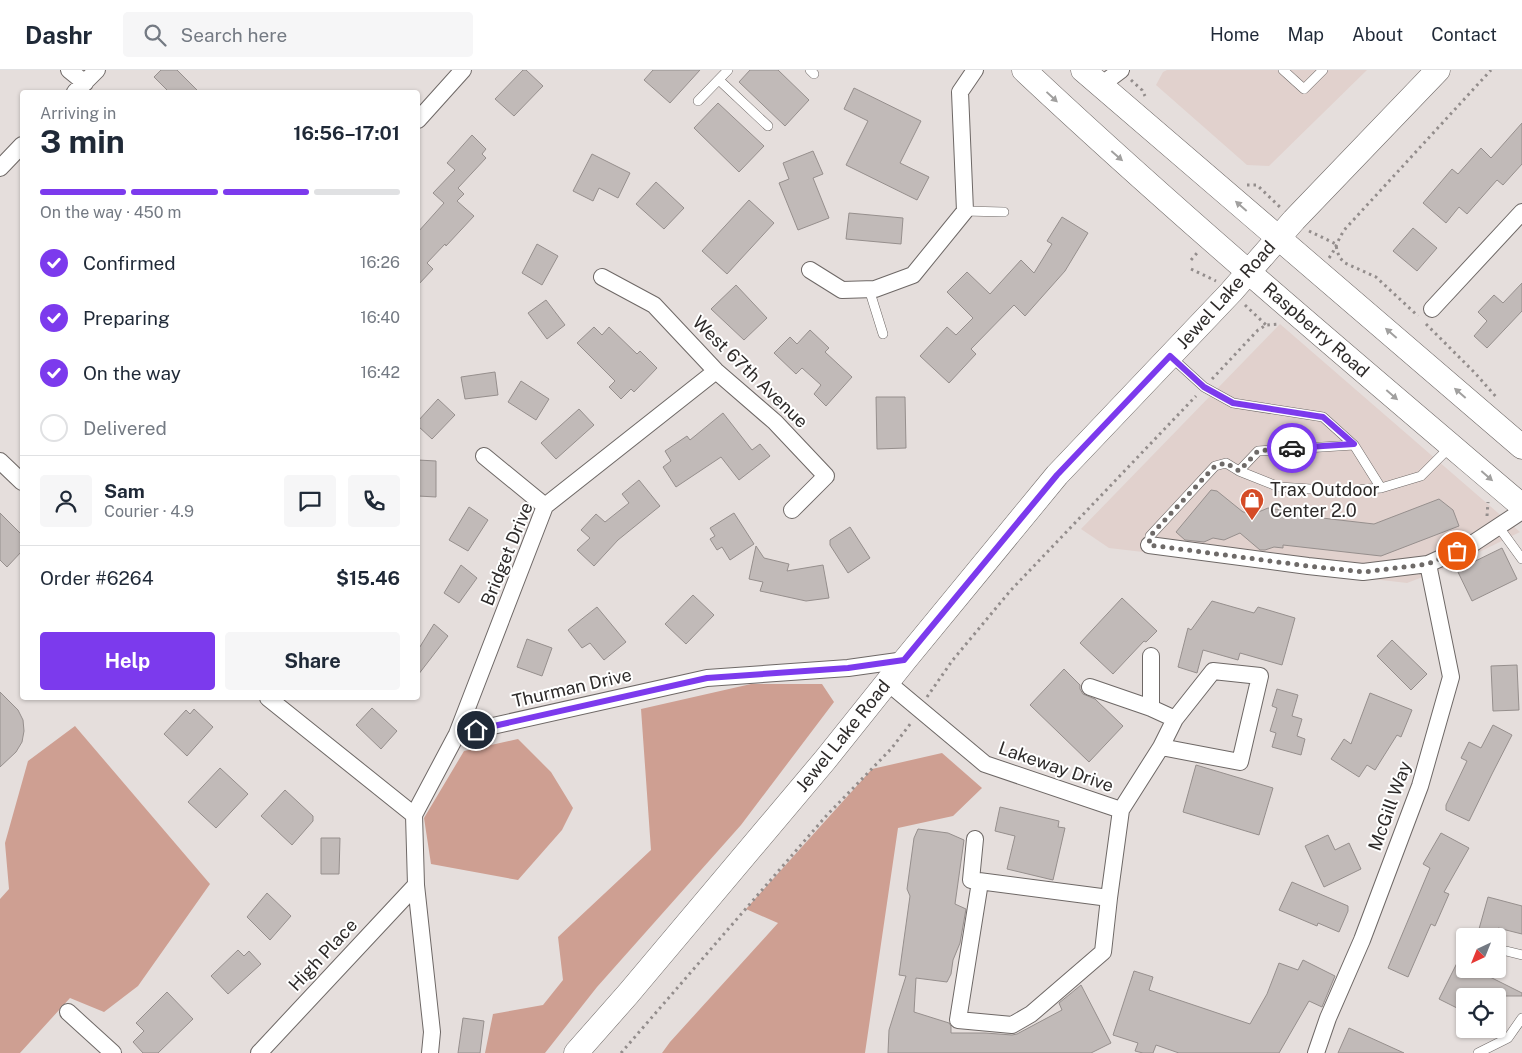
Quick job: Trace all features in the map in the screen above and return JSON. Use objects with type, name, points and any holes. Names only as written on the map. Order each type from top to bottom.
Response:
[{"type":"main road","name":"Raspberry Road","points":[[1024,70],[1100,142],[1522,506]]},
{"type":"main road","name":"Jewel Lake Road","points":[[576,1053],[654,964],[825,760],[904,660],[1057,475],[1249,272],[1294,220],[1438,70]]},
{"type":"main road","points":[[1092,77],[1522,446]]},
{"type":"street","points":[[69,70],[80,88],[97,70]]},
{"type":"street","points":[[420,118],[463,70]]},
{"type":"street","points":[[810,270],[842,290],[875,289],[913,275],[965,211],[960,92],[975,70]]},
{"type":"street","points":[[1092,77],[1121,71]]},
{"type":"street","points":[[0,168],[20,147]]},
{"type":"street","points":[[1432,309],[1522,212]]},
{"type":"street","name":"West 67th Avenue","points":[[602,277],[654,305],[716,371],[775,422],[826,476],[792,510]]},
{"type":"street","name":"Bridget Drive","points":[[457,734],[546,506],[716,371]]},
{"type":"street","points":[[484,456],[546,506]]},
{"type":"street","points":[[0,461],[20,480]]},
{"type":"street","points":[[1149,545],[1364,572],[1428,564],[1472,544],[1522,511]]},
{"type":"street","name":"McGill Way","points":[[1316,1053],[1328,1018],[1362,940],[1420,786],[1451,677],[1428,564]]},
{"type":"street","points":[[1151,656],[1151,708]]},
{"type":"street","name":"Thurman Drive","points":[[457,734],[707,678],[848,668],[904,660]]},
{"type":"street","points":[[980,882],[958,1020],[1012,1025],[1031,1014],[1103,952],[1121,810],[1175,719],[1213,671],[1260,676],[1240,762],[1160,746]]},
{"type":"street","name":"Lakeway Drive","points":[[887,682],[985,764],[1121,810]]},
{"type":"street","points":[[1090,687],[1151,708],[1175,719]]},
{"type":"street","points":[[270,700],[414,815]]},
{"type":"street","points":[[430,1053],[432,1032],[416,885],[414,815],[457,734]]},
{"type":"street","points":[[975,838],[970,880],[1109,898]]},
{"type":"street","name":"High Place","points":[[259,1053],[416,885]]},
{"type":"street","points":[[68,1012],[113,1053]]},
{"type":"lane","points":[[698,101],[728,70]]},
{"type":"lane","points":[[1283,70],[1304,89],[1323,70]]},
{"type":"lane","points":[[718,80],[768,126]]},
{"type":"lane","points":[[965,211],[1004,212]]},
{"type":"lane","points":[[870,289],[883,334]]},
{"type":"lane","points":[[1170,356],[1204,387],[1233,403],[1323,417],[1354,444],[1381,488]]},
{"type":"lane","points":[[1239,471],[1258,451],[1354,444]]},
{"type":"lane","points":[[1149,545],[1150,536],[1215,466],[1226,463],[1239,471],[1279,487],[1341,491],[1381,488],[1420,476],[1451,446]]},
{"type":"lane","points":[[1498,526],[1522,559]]},
{"type":"lane","points":[[1506,951],[1522,955]]},
{"type":"lane","points":[[1478,1053],[1508,1038],[1522,1018]]},
{"type":"path","points":[[1318,271],[1333,253],[1340,236],[1346,228],[1491,70]]},
{"type":"path","points":[[1121,71],[1142,90],[1148,101]]},
{"type":"path","points":[[1239,182],[1247,186],[1257,185],[1303,228],[1336,244]]},
{"type":"path","points":[[1336,244],[1340,258]]},
{"type":"path","points":[[1333,253],[1345,263],[1376,277],[1475,373],[1499,399]]},
{"type":"path","points":[[621,1053],[826,816],[909,728],[919,709],[952,661],[1011,590],[1258,330],[1266,325],[1274,324],[1289,306]]},
{"type":"shaded area","points":[[1167,70],[1367,70],[1269,166],[1247,165],[1156,85],[1163,72]]},
{"type":"shaded area","points":[[1280,324],[1520,532],[1451,566],[1407,583],[1109,548],[1081,529]]},
{"type":"shaded area","points":[[751,684],[822,684],[834,702],[741,825],[597,987],[545,1053],[485,1053],[493,1014],[543,1005],[563,980],[558,937],[651,850],[641,709]]},
{"type":"shaded area","points":[[75,726],[210,884],[138,986],[104,1012],[70,998],[20,1053],[0,1053],[0,899],[9,889],[5,843],[28,761]]},
{"type":"shaded area","points":[[518,739],[551,772],[573,808],[562,830],[518,880],[431,864],[424,818],[464,751]]},
{"type":"shaded area","points":[[942,753],[982,788],[953,816],[898,828],[865,1053],[662,1053],[778,923],[746,909],[872,769]]},
{"type":"building","points":[[161,70],[177,70],[197,90],[167,90],[154,77]]},
{"type":"building","points":[[523,70],[526,70],[543,86],[514,116],[495,99]]},
{"type":"building","points":[[653,70],[700,70],[670,103],[644,80]]},
{"type":"building","points":[[750,70],[778,70],[809,100],[785,126],[739,82]]},
{"type":"building","points":[[854,88],[921,121],[900,163],[929,177],[917,200],[846,165],[868,121],[844,109]]},
{"type":"building","points":[[718,103],[764,146],[739,172],[694,128]]},
{"type":"building","points":[[1522,123],[1522,164],[1503,185],[1497,180],[1467,214],[1459,207],[1446,223],[1423,203],[1452,169],[1458,174],[1481,148],[1491,158]]},
{"type":"building","points":[[472,135],[486,149],[482,154],[486,158],[458,188],[464,194],[457,201],[474,216],[427,263],[433,269],[420,283],[420,230],[444,203],[433,193],[455,170],[447,163]]},
{"type":"building","points":[[813,151],[823,174],[813,178],[829,218],[798,230],[779,183],[789,179],[783,163]]},
{"type":"building","points":[[592,154],[630,173],[618,198],[599,188],[593,201],[573,191]]},
{"type":"building","points":[[656,182],[684,208],[664,229],[636,204]]},
{"type":"building","points":[[749,200],[774,223],[727,274],[702,251]]},
{"type":"building","points":[[849,213],[903,218],[901,244],[846,239]]},
{"type":"building","points":[[1062,217],[1088,233],[1065,271],[1025,316],[1014,305],[971,349],[976,354],[949,383],[920,356],[947,327],[956,335],[973,318],[947,292],[967,272],[990,294],[1021,260],[1034,273],[1052,244],[1047,241]]},
{"type":"building","points":[[1413,228],[1437,248],[1417,271],[1393,251]]},
{"type":"building","points":[[537,244],[558,256],[542,285],[522,273]]},
{"type":"building","points":[[1522,283],[1522,311],[1487,348],[1474,336],[1487,321],[1478,312],[1494,295],[1503,303]]},
{"type":"building","points":[[736,285],[767,318],[744,340],[711,309]]},
{"type":"building","points":[[546,300],[565,325],[547,339],[528,313]]},
{"type":"building","points":[[594,327],[602,335],[609,327],[637,354],[640,351],[657,368],[634,392],[631,389],[621,399],[609,387],[615,381],[577,343]]},
{"type":"building","points":[[810,330],[829,348],[825,352],[852,377],[826,406],[814,394],[821,385],[802,368],[796,374],[774,353],[790,337],[797,344]]},
{"type":"building","points":[[495,372],[498,395],[465,399],[461,377]]},
{"type":"building","points":[[521,381],[549,399],[536,420],[508,402]]},
{"type":"building","points":[[876,397],[905,397],[906,448],[877,449]]},
{"type":"building","points":[[438,399],[455,415],[432,439],[420,428],[420,419]]},
{"type":"building","points":[[579,409],[594,425],[556,459],[541,443]]},
{"type":"building","points":[[723,413],[752,450],[760,444],[770,456],[739,480],[721,457],[676,487],[663,467],[671,461],[665,451],[687,436],[690,440]]},
{"type":"building","points":[[420,460],[436,461],[436,497],[420,496]]},
{"type":"building","points":[[639,480],[660,506],[618,540],[594,566],[577,550],[590,538],[581,530],[596,514],[605,522],[629,503],[622,494]]},
{"type":"building","points":[[1211,490],[1217,491],[1243,512],[1256,513],[1268,508],[1295,512],[1296,515],[1374,524],[1439,499],[1453,510],[1459,526],[1381,556],[1283,545],[1283,548],[1274,547],[1260,550],[1240,533],[1224,540],[1213,538],[1204,542],[1185,540],[1176,532]]},
{"type":"building","points":[[469,507],[488,520],[468,551],[449,540]]},
{"type":"building","points":[[0,513],[20,533],[20,553],[7,567],[0,560]]},
{"type":"building","points":[[734,513],[754,544],[730,560],[722,547],[717,550],[710,539],[715,536],[710,528]]},
{"type":"building","points":[[850,527],[870,558],[848,573],[830,545],[830,540]]},
{"type":"building","points":[[756,546],[764,558],[789,564],[787,571],[823,565],[829,598],[806,601],[760,591],[763,582],[749,579]]},
{"type":"building","points":[[1502,548],[1517,579],[1472,601],[1457,570]]},
{"type":"building","points":[[461,565],[477,578],[459,603],[444,593]]},
{"type":"building","points":[[693,595],[714,615],[686,644],[665,624]]},
{"type":"building","points":[[1122,598],[1157,631],[1146,642],[1144,641],[1113,674],[1080,643]]},
{"type":"building","points":[[1212,601],[1254,613],[1258,607],[1295,618],[1282,665],[1240,653],[1238,660],[1203,650],[1197,673],[1178,667],[1188,628],[1191,630]]},
{"type":"building","points":[[597,607],[626,642],[604,660],[590,643],[582,648],[568,630]]},
{"type":"building","points":[[434,624],[448,636],[420,672],[420,647]]},
{"type":"building","points":[[527,639],[552,648],[542,676],[517,667]]},
{"type":"building","points":[[1392,640],[1427,674],[1411,690],[1377,656]]},
{"type":"building","points":[[1517,665],[1519,710],[1493,711],[1491,666]]},
{"type":"building","points":[[1064,669],[1080,685],[1083,694],[1095,699],[1123,726],[1089,762],[1030,705]]},
{"type":"building","points":[[1277,689],[1298,695],[1292,716],[1302,719],[1297,736],[1305,739],[1301,755],[1272,747],[1276,733],[1270,731],[1277,708],[1272,706]]},
{"type":"building","points":[[0,692],[18,710],[23,720],[24,731],[22,742],[16,752],[0,767]]},
{"type":"building","points":[[1370,693],[1412,710],[1401,737],[1397,735],[1375,770],[1367,765],[1359,777],[1331,759],[1344,739],[1351,744]]},
{"type":"building","points":[[372,708],[397,731],[381,749],[356,725]]},
{"type":"building","points":[[194,709],[213,727],[187,756],[164,734],[186,710],[190,714]]},
{"type":"building","points":[[1493,725],[1512,735],[1469,821],[1446,810],[1446,805],[1467,761],[1461,758],[1469,742],[1481,748]]},
{"type":"building","points":[[1196,765],[1273,788],[1259,835],[1183,812]]},
{"type":"building","points":[[220,768],[248,794],[216,828],[188,802]]},
{"type":"building","points":[[285,790],[313,816],[313,821],[292,845],[261,816]]},
{"type":"building","points":[[1000,807],[1059,821],[1058,827],[1065,828],[1053,880],[1007,869],[1015,836],[995,831]]},
{"type":"building","points":[[918,829],[948,833],[964,840],[955,904],[966,909],[960,943],[947,982],[916,978],[914,1012],[949,1023],[951,1033],[1012,1035],[1062,1010],[1059,1003],[1081,985],[1111,1043],[1091,1053],[888,1053],[889,1030],[906,976],[899,975],[910,896],[907,889],[914,838]]},
{"type":"building","points":[[1441,833],[1469,848],[1444,892],[1449,894],[1435,926],[1431,924],[1408,977],[1388,968],[1430,868],[1423,864]]},
{"type":"building","points":[[1328,835],[1335,850],[1349,843],[1361,869],[1324,887],[1305,846]]},
{"type":"building","points":[[321,838],[340,838],[339,874],[321,874]]},
{"type":"building","points":[[1292,882],[1348,906],[1348,911],[1339,932],[1318,923],[1317,926],[1279,910]]},
{"type":"building","points":[[267,893],[291,916],[270,940],[247,917]]},
{"type":"building","points":[[1488,897],[1522,906],[1522,934],[1506,930],[1506,928],[1479,928]]},
{"type":"building","points":[[238,950],[244,956],[249,951],[261,964],[228,994],[211,976]]},
{"type":"building","points":[[1303,960],[1335,976],[1322,1007],[1309,1001],[1279,1053],[1179,1053],[1156,1045],[1153,1053],[1143,1053],[1135,1051],[1138,1043],[1113,1035],[1134,971],[1153,977],[1149,990],[1250,1024],[1267,994],[1279,963],[1298,970]]},
{"type":"building","points":[[1456,965],[1456,978],[1492,978],[1522,993],[1522,996],[1506,996],[1506,988],[1456,988],[1456,1008],[1439,999]]},
{"type":"building","points":[[167,992],[193,1019],[158,1053],[143,1053],[133,1042],[144,1031],[136,1023]]},
{"type":"building","points":[[463,1018],[484,1021],[480,1053],[458,1053]]},
{"type":"building","points":[[1349,1028],[1404,1053],[1338,1053]]},
{"type":"way so far","points":[[1292,448],[1258,451],[1239,471],[1226,463],[1215,466],[1150,536],[1149,545],[1364,572],[1428,564],[1457,551]]},
{"type":"place","name":"Trax Outdoor Center 2.0","points":[[1252,521]]},
{"type":"route","points":[[476,730],[707,678],[848,668],[904,660],[1057,475],[1170,356],[1204,387],[1233,403],[1323,417],[1354,444],[1292,448]]}]
